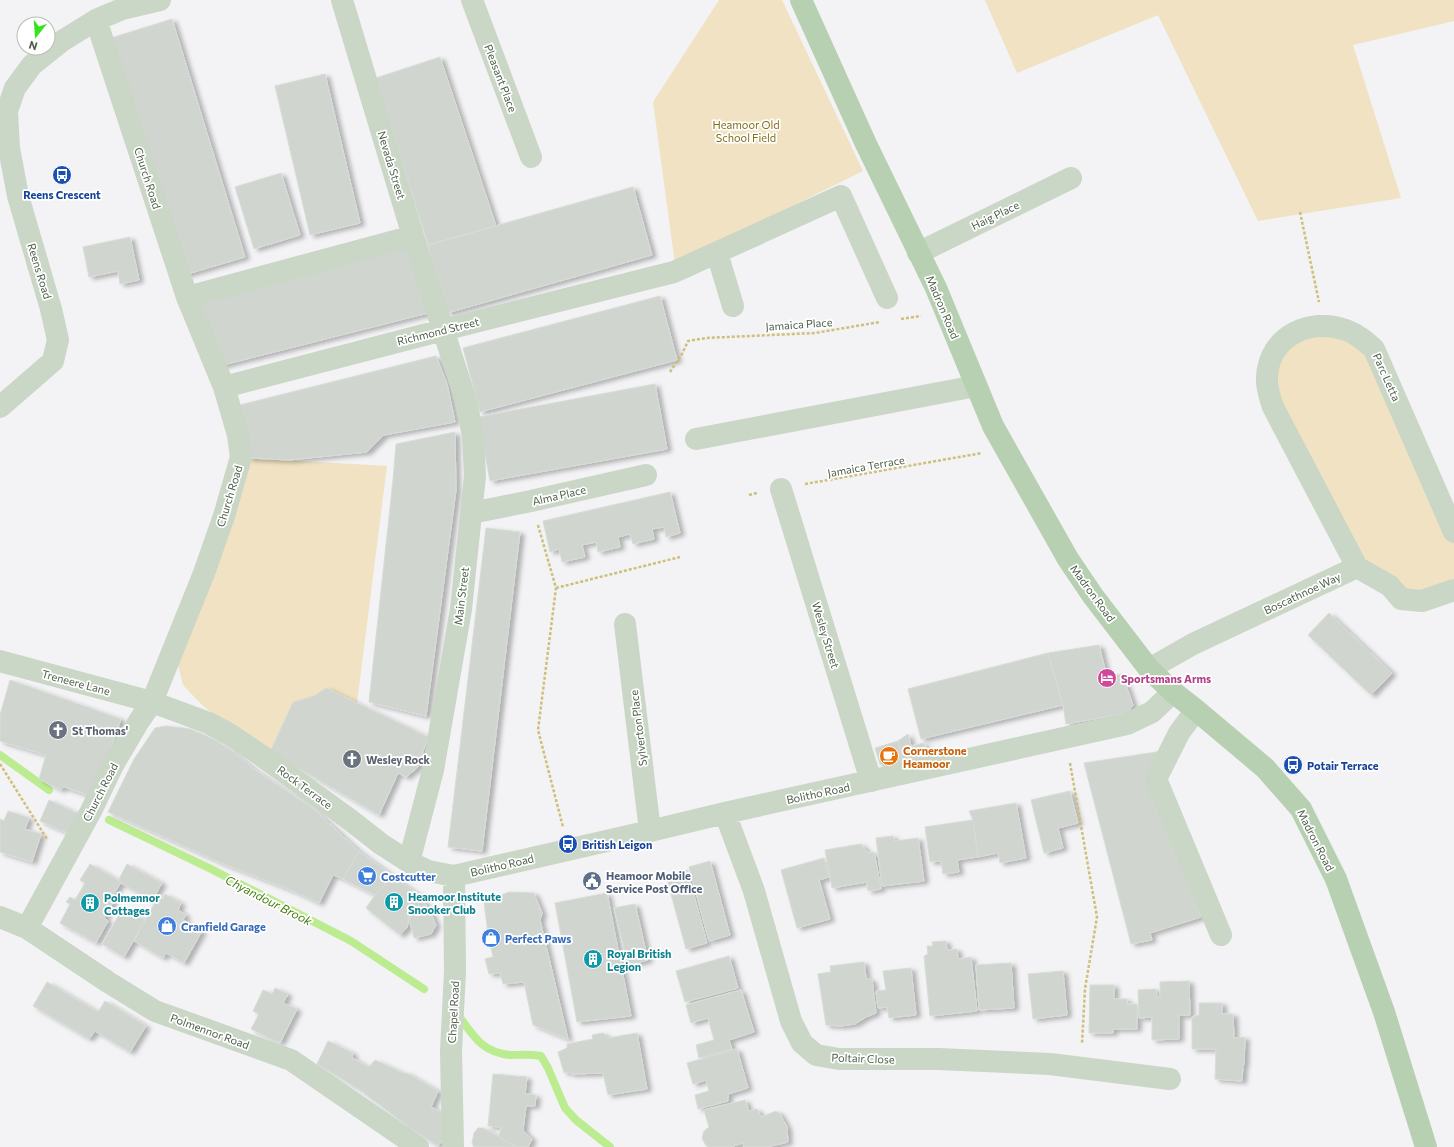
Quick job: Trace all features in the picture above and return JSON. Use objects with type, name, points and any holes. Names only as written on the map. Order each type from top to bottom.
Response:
[{"type":"main road","name":"Madron Road","points":[[801,0],[866,144],[946,313],[993,426],[1068,559],[1093,596],[1149,668],[1173,692],[1266,768],[1301,809],[1336,879],[1384,1012],[1426,1147]]},
{"type":"street","points":[[4,112],[15,88],[32,65],[62,41],[96,20],[122,9],[160,0]]},
{"type":"street","name":"Nevada Street","points":[[342,0],[443,330]]},
{"type":"street","name":"Pleasant Place","points":[[472,0],[531,157]]},
{"type":"street","name":"Church Road","points":[[27,928],[91,811],[113,766],[139,721],[152,702],[204,573],[224,516],[241,457],[238,435],[224,386],[187,298],[96,20]]},
{"type":"street","name":"Reens Road","points":[[0,407],[54,361],[58,340],[51,309],[18,196],[4,112]]},
{"type":"street","name":"Haig Place","points":[[918,253],[1071,178]]},
{"type":"street","name":"Richmond Street","points":[[224,386],[674,272],[841,196],[887,298]]},
{"type":"street","points":[[187,298],[414,236]]},
{"type":"street","points":[[718,253],[733,306]]},
{"type":"street","name":"Parc Letta","points":[[1357,567],[1273,407],[1269,394],[1267,377],[1270,362],[1276,348],[1286,337],[1301,329],[1315,326],[1329,326],[1346,330],[1362,338],[1374,348],[1454,532]]},
{"type":"street","name":"Main Street","points":[[409,862],[433,770],[461,609],[475,476],[473,436],[466,401],[443,330]]},
{"type":"street","points":[[696,438],[976,386]]},
{"type":"street","name":"Alma Place","points":[[471,513],[646,475]]},
{"type":"street","name":"Wesley Street","points":[[781,489],[871,781]]},
{"type":"street","points":[[1357,567],[1390,586],[1401,599],[1422,601],[1454,590]]},
{"type":"street","name":"Boscathnoe Way","points":[[1149,668],[1193,644],[1357,567]]},
{"type":"street","name":"Sylverton Place","points":[[625,624],[650,832]]},
{"type":"street","name":"Treneere Lane","points":[[0,661],[152,702]]},
{"type":"street","name":"Bolitho Road","points":[[454,876],[650,832],[725,813],[1127,724],[1152,712],[1173,692]]},
{"type":"street","name":"Rock Terrace","points":[[152,702],[209,722],[231,735],[349,819],[381,844],[409,862],[428,871],[454,876]]},
{"type":"street","points":[[1196,710],[1179,733],[1156,779],[1221,935]]},
{"type":"street","name":"Poltair Close","points":[[725,813],[754,891],[791,1022],[802,1043],[816,1055],[838,1059],[938,1059],[1050,1064],[1170,1079]]},
{"type":"street","name":"Chapel Road","points":[[453,1147],[451,1051],[455,971],[454,876]]},
{"type":"street","name":"Polmennor Road","points":[[0,917],[27,928],[108,982],[155,1011],[291,1060],[418,1147]]},
{"type":"path","points":[[1300,212],[1321,310],[1329,326]]},
{"type":"path","points":[[898,319],[946,313]]},
{"type":"path","name":"Jamaica Place","points":[[670,372],[682,354],[688,341],[706,338],[815,333],[883,322]]},
{"type":"path","name":"Jamaica Terrace","points":[[749,495],[986,452]]},
{"type":"path","points":[[531,501],[556,588],[538,730],[569,850]]},
{"type":"path","points":[[556,588],[680,557]]},
{"type":"path","points":[[1070,763],[1097,916],[1085,989],[1082,1048]]},
{"type":"path","points":[[0,764],[62,863]]},
{"type":"green space","name":"Heamoor Old School Field","points":[[719,0],[782,0],[863,171],[675,264],[653,102]]},
{"type":"green space","points":[[985,0],[1454,0],[1454,21],[1353,45],[1401,198],[1258,221],[1158,15],[1017,73]]},
{"type":"green space","points":[[1301,329],[1361,337],[1454,532],[1454,590],[1422,601],[1357,567],[1273,407],[1270,362]]},
{"type":"green space","points":[[248,458],[387,466],[357,703],[314,696],[293,702],[270,752],[218,718],[201,704],[183,685],[178,665]]},
{"type":"building","points":[[172,19],[245,257],[184,275],[111,38]]},
{"type":"building","points":[[440,57],[496,226],[428,245],[376,78]]},
{"type":"building","points":[[325,74],[360,223],[310,235],[275,86]]},
{"type":"building","points":[[281,173],[300,235],[254,249],[235,187]]},
{"type":"building","points":[[633,187],[652,255],[447,313],[428,245]]},
{"type":"building","points":[[130,237],[139,280],[120,284],[118,271],[89,277],[83,247]]},
{"type":"building","points":[[408,246],[428,313],[219,366],[196,300]]},
{"type":"building","points":[[660,296],[677,360],[480,412],[463,348]]},
{"type":"building","points":[[436,356],[447,384],[455,422],[384,435],[367,452],[289,460],[248,458],[236,406]]},
{"type":"building","points":[[655,384],[667,449],[490,481],[478,417]]},
{"type":"building","points":[[455,432],[456,490],[426,716],[369,702],[396,444]]},
{"type":"building","points":[[670,492],[680,533],[666,537],[664,527],[652,529],[654,539],[633,544],[630,534],[618,537],[620,547],[598,552],[596,542],[582,545],[585,557],[562,562],[559,549],[550,552],[543,521]]},
{"type":"building","points":[[486,528],[520,532],[482,851],[448,847]]},
{"type":"building","points":[[1329,613],[1392,673],[1371,695],[1308,635]]},
{"type":"building","name":"Sportsmans Arms","points":[[1099,645],[1107,677],[1122,674],[1133,705],[1127,713],[1066,724],[1063,705],[1048,653]]},
{"type":"building","points":[[1048,653],[1063,705],[921,739],[908,689]]},
{"type":"building","name":"St Thomas'","points":[[10,680],[121,719],[94,797],[64,787],[61,790],[39,779],[46,755],[0,741],[0,715]]},
{"type":"building","name":"Wesley Rock","points":[[326,688],[428,737],[418,767],[406,777],[398,773],[379,815],[270,752],[293,702],[314,696]]},
{"type":"building","points":[[166,726],[190,729],[213,739],[231,750],[254,769],[315,810],[359,851],[343,879],[334,875],[332,877],[319,903],[291,890],[224,864],[108,812],[134,759],[155,728]]},
{"type":"building","points":[[908,734],[911,746],[924,743],[928,761],[903,766],[898,741]]},
{"type":"building","name":"Cornerstone Heamoor","points":[[898,741],[903,766],[884,767],[880,764],[875,748]]},
{"type":"building","points":[[1163,751],[1153,783],[1201,917],[1150,933],[1152,940],[1131,944],[1084,763]]},
{"type":"building","points":[[1070,791],[1078,823],[1058,828],[1063,848],[1044,853],[1031,800]]},
{"type":"building","points":[[49,800],[79,814],[70,834],[40,821]]},
{"type":"building","points":[[1016,803],[1026,858],[1000,863],[998,853],[978,857],[973,820],[969,811]]},
{"type":"building","points":[[8,811],[29,818],[25,829],[41,834],[32,862],[0,852],[0,819],[4,821]]},
{"type":"building","points":[[973,820],[978,857],[957,860],[959,872],[943,874],[941,861],[930,862],[925,827]]},
{"type":"building","points":[[893,836],[895,841],[918,838],[924,881],[882,886],[876,838]]},
{"type":"building","points":[[861,844],[868,853],[874,852],[881,889],[868,891],[867,882],[832,888],[825,850]]},
{"type":"building","name":"Costcutter","points":[[359,851],[389,873],[385,885],[375,895],[343,879]]},
{"type":"building","points":[[824,858],[829,877],[819,880],[830,919],[797,928],[781,870]]},
{"type":"building","points":[[710,861],[730,935],[709,941],[689,867]]},
{"type":"building","name":"Polmennor Cottages","points":[[90,864],[121,882],[111,899],[113,902],[104,918],[108,921],[96,943],[60,923],[70,904],[66,902],[70,897],[75,900],[85,883],[80,880]]},
{"type":"building","points":[[127,864],[162,883],[152,901],[118,881]]},
{"type":"building","points":[[687,870],[707,943],[686,949],[666,876]]},
{"type":"building","name":"Heamoor Institute Snooker Club","points":[[389,873],[420,896],[418,908],[410,914],[407,928],[400,935],[366,908],[375,895],[385,885]]},
{"type":"building","points":[[509,892],[534,893],[542,913],[540,920],[568,1039],[533,1025],[524,982],[503,984],[500,973],[489,974],[485,959],[493,957],[488,934],[484,902]]},
{"type":"building","name":"Royal British Legion","points":[[607,893],[631,1016],[577,1022],[555,903]]},
{"type":"building","name":"Cranfield Garage","points":[[165,894],[181,903],[178,910],[186,915],[183,920],[202,931],[184,963],[166,953],[163,958],[134,941],[158,897],[162,900]]},
{"type":"building","points":[[420,896],[430,911],[436,925],[431,934],[414,938],[409,919],[410,914],[418,908]]},
{"type":"building","points":[[635,904],[648,960],[628,965],[614,908]]},
{"type":"building","points":[[123,908],[144,919],[124,957],[102,944]]},
{"type":"building","points":[[946,941],[947,950],[957,949],[958,959],[971,957],[977,1011],[930,1016],[924,956],[928,954],[927,946],[933,946],[932,942]]},
{"type":"building","points":[[729,956],[738,988],[685,1002],[676,971]]},
{"type":"building","points":[[864,962],[866,978],[872,980],[876,1013],[855,1024],[841,1026],[826,1025],[818,974],[831,972],[830,966]]},
{"type":"building","points":[[1011,963],[1014,1008],[979,1010],[976,965]]},
{"type":"building","points":[[911,968],[916,1015],[889,1018],[887,1007],[878,1008],[876,991],[886,990],[883,971]]},
{"type":"building","points":[[1063,971],[1067,1015],[1033,1019],[1028,974]]},
{"type":"building","points":[[1189,981],[1190,1015],[1179,1015],[1179,1039],[1152,1040],[1152,1017],[1139,1018],[1138,990],[1156,989],[1157,997],[1160,996],[1160,982]]},
{"type":"building","points":[[47,982],[98,1012],[105,1001],[146,1026],[130,1052],[95,1031],[89,1039],[33,1006]]},
{"type":"building","points":[[1090,985],[1114,985],[1114,999],[1127,999],[1127,1004],[1137,1004],[1137,1029],[1113,1029],[1113,1033],[1089,1033]]},
{"type":"building","points":[[275,988],[288,994],[283,1003],[297,1009],[280,1043],[251,1029],[259,1014],[253,1011],[263,990],[272,994]]},
{"type":"building","points":[[741,990],[754,1032],[729,1040],[732,1049],[699,1058],[696,1045],[714,1040],[708,1018],[691,1023],[686,1005]]},
{"type":"building","points":[[1199,1003],[1222,1003],[1222,1014],[1233,1014],[1234,1038],[1245,1037],[1242,1081],[1215,1079],[1216,1049],[1192,1049],[1192,1017],[1199,1015]]},
{"type":"building","points":[[603,1033],[608,1038],[637,1033],[647,1089],[608,1095],[603,1073],[564,1073],[558,1052],[567,1048],[567,1044],[593,1039],[592,1035]]},
{"type":"building","points":[[328,1041],[353,1053],[352,1058],[369,1067],[375,1060],[403,1073],[407,1073],[438,1091],[431,1107],[446,1114],[450,1133],[438,1146],[410,1128],[360,1090],[317,1064]]},
{"type":"building","points":[[737,1049],[748,1088],[728,1094],[728,1101],[698,1109],[695,1095],[709,1091],[706,1080],[693,1084],[687,1063]]},
{"type":"building","points":[[493,1074],[527,1077],[525,1094],[536,1095],[535,1106],[526,1106],[523,1130],[532,1139],[528,1147],[517,1147],[498,1137],[502,1127],[488,1126]]},
{"type":"building","points":[[745,1100],[749,1111],[757,1109],[761,1117],[776,1111],[780,1114],[787,1127],[788,1142],[767,1147],[744,1147],[743,1143],[730,1147],[708,1147],[702,1138],[704,1131],[709,1127],[704,1110]]},
{"type":"building","points":[[478,1128],[483,1128],[517,1147],[474,1147],[472,1143],[474,1133]]},
{"type":"waterway","points":[[0,755],[49,790]]},
{"type":"waterway","name":"Chyandour Brook","points":[[109,820],[211,869],[351,941],[424,989]]},
{"type":"waterway","name":"Chyandour Brook","points":[[458,1015],[479,1042],[485,1047],[510,1055],[541,1056],[548,1068],[565,1108],[576,1120],[610,1147]]},
{"type":"place","name":"Reens Crescent","points":[[62,175]]},
{"type":"place","name":"Sportsmans Arms","points":[[1107,678]]},
{"type":"place","name":"St Thomas'","points":[[58,730]]},
{"type":"place","name":"Cornerstone Heamoor","points":[[889,756]]},
{"type":"place","name":"Wesley Rock","points":[[352,759]]},
{"type":"place","name":"Potair Terrace","points":[[1293,765]]},
{"type":"place","name":"British Leigon","points":[[568,844]]},
{"type":"place","name":"Costcutter","points":[[367,876]]},
{"type":"place","name":"Heamoor Mobile Service Post Office","points":[[592,881]]},
{"type":"place","name":"Heamoor Institute Snooker Club","points":[[394,902]]},
{"type":"place","name":"Polmennor Cottages","points":[[90,903]]},
{"type":"place","name":"Cranfield Garage","points":[[167,926]]},
{"type":"place","name":"Perfect Paws","points":[[491,938]]},
{"type":"place","name":"Royal British Legion","points":[[593,959]]}]
